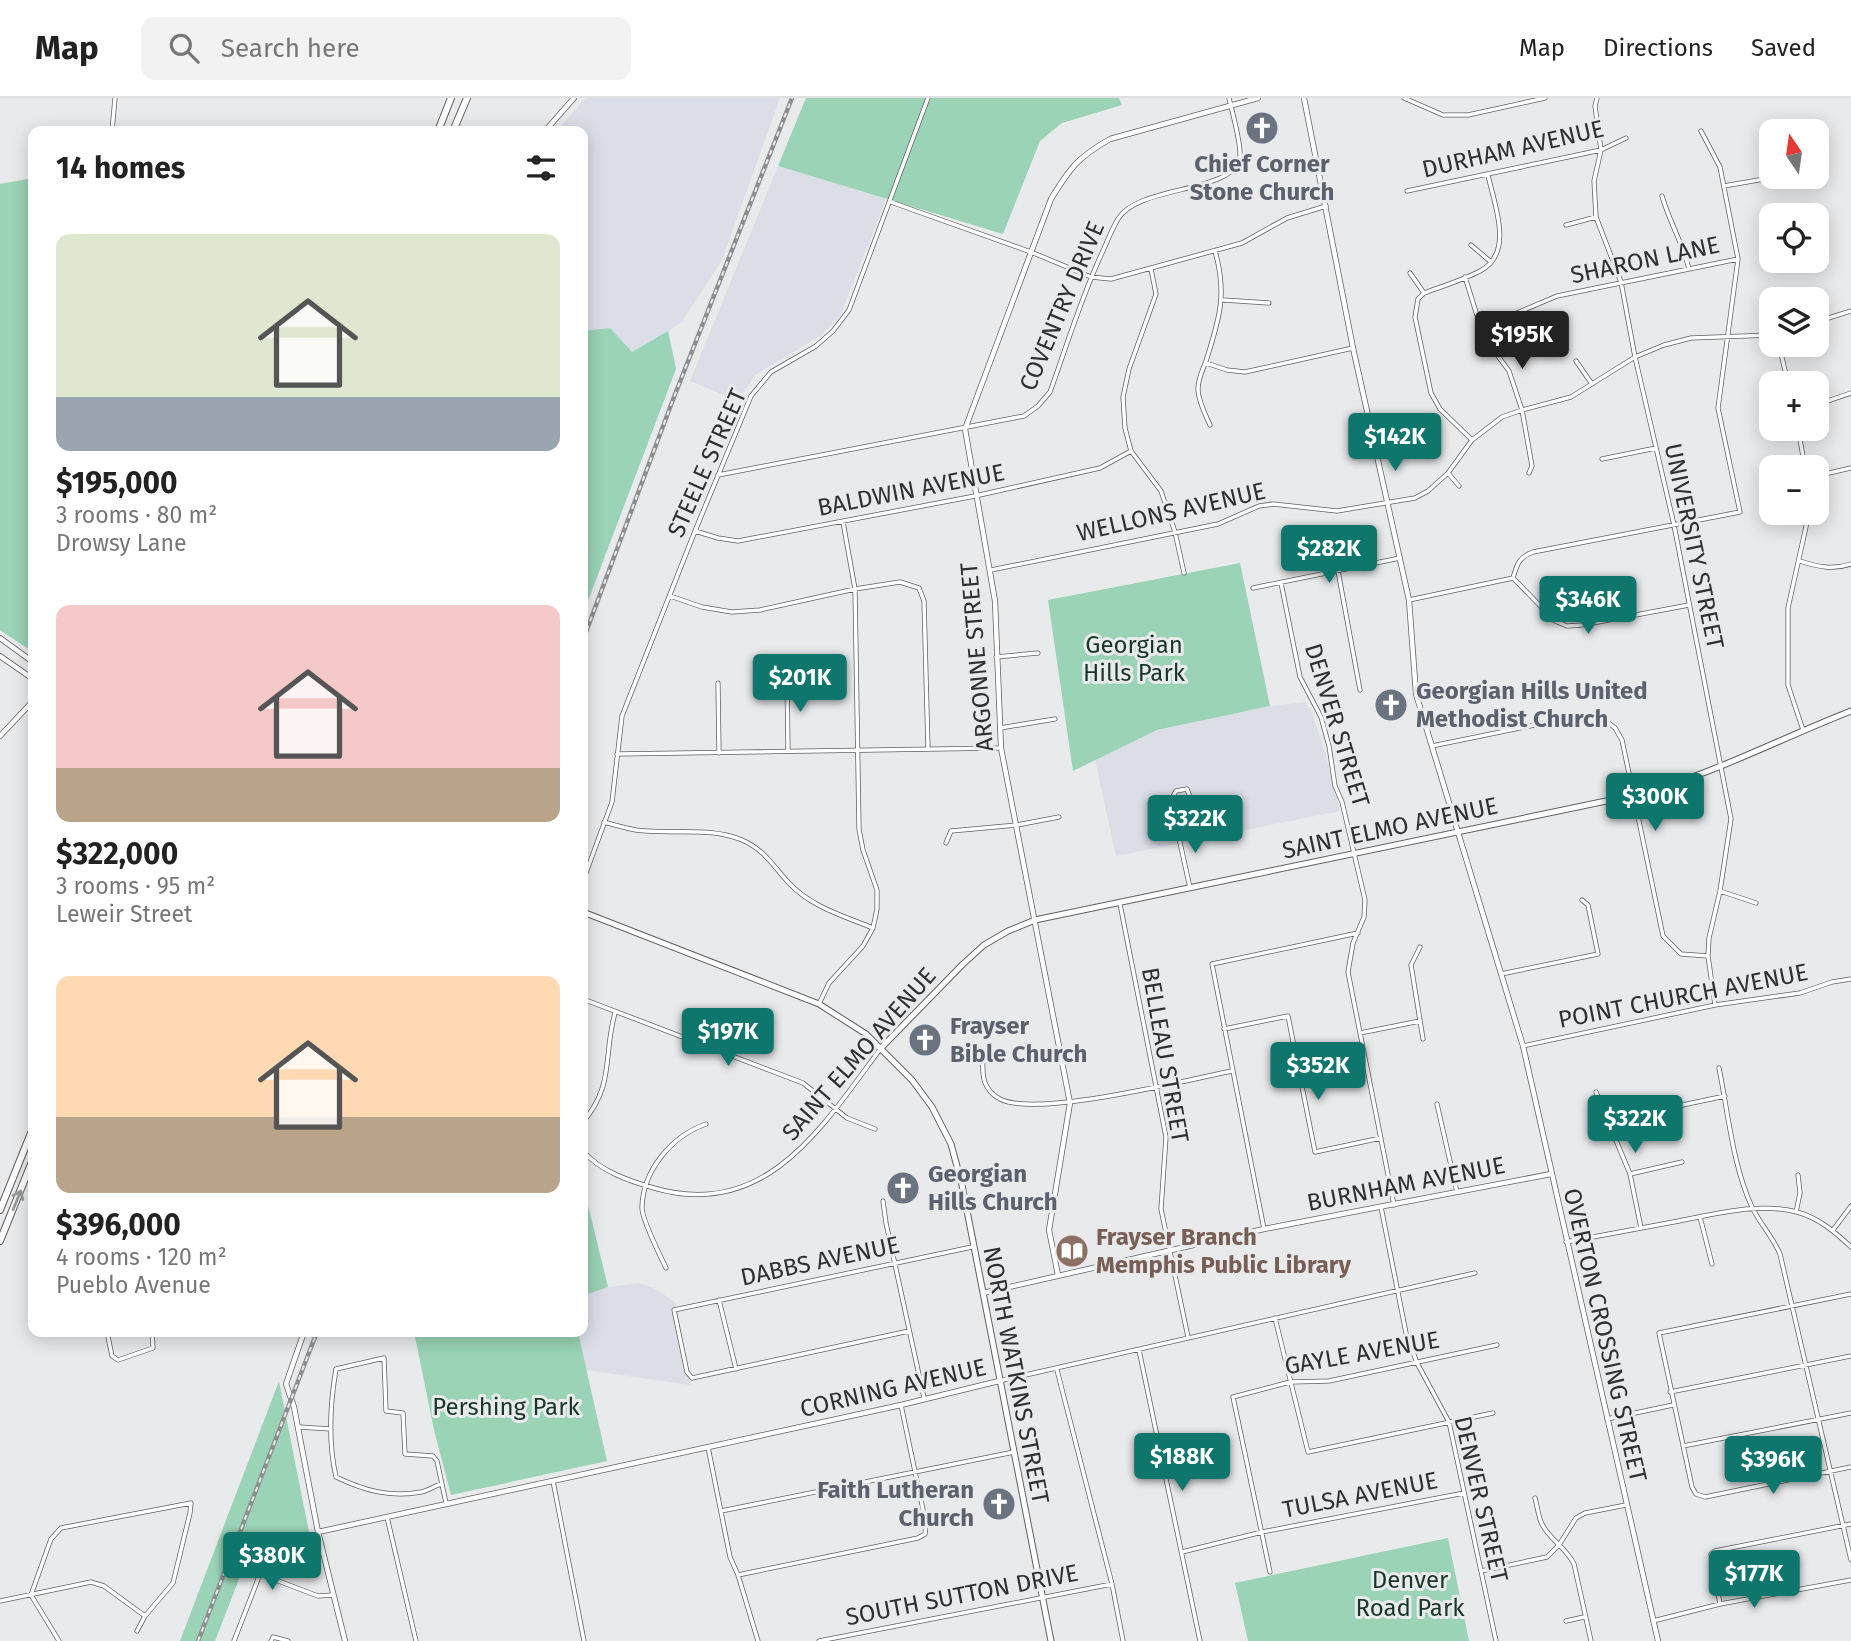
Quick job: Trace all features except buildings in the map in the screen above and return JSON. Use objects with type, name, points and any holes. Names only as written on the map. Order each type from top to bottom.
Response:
[{"type":"highway","points":[[440,126],[451,98]]},
{"type":"highway","points":[[455,126],[467,98]]},
{"type":"highway","points":[[0,1209],[28,1140]]},
{"type":"highway","points":[[0,1241],[28,1171]]},
{"type":"main road","name":"SAINT ELMO AVENUE","points":[[881,1048],[984,945],[1035,920],[1635,795],[1666,787],[1722,766],[1851,711]]},
{"type":"main road","name":"NORTH WATKINS STREET","points":[[588,914],[819,1004],[866,1034],[912,1080],[932,1107],[951,1144],[961,1185],[1052,1641]]},
{"type":"street","points":[[112,126],[115,98]]},
{"type":"street","points":[[549,126],[574,98]]},
{"type":"street","name":"STEELE STREET","points":[[588,867],[612,802],[622,716],[751,396],[771,372],[816,346],[833,331],[849,310],[928,98]]},
{"type":"street","name":"COVENTRY DRIVE","points":[[718,475],[965,429],[1024,416],[1038,407],[1050,392],[1091,277],[1118,218],[1128,207],[1143,200],[1219,179],[1234,169],[1240,156],[1229,98]]},
{"type":"street","name":"ARGONNE STREET","points":[[1058,1275],[1049,1230],[1070,1103],[1000,748],[995,601],[965,429],[1051,199],[1069,169],[1089,151],[1110,139],[1258,98]]},
{"type":"street","name":"OVERTON CROSSING STREET","points":[[1304,98],[1353,348],[1409,600],[1414,684],[1523,1046],[1658,1641]]},
{"type":"street","points":[[1404,98],[1443,116],[1468,116],[1545,98]]},
{"type":"street","name":"UNIVERSITY STREET","points":[[1597,98],[1595,106],[1601,150],[1594,181],[1596,217],[1621,282],[1635,357],[1674,525],[1731,819],[1720,891],[1709,938],[1708,956],[1715,1005]]},
{"type":"street","points":[[1513,578],[1517,562],[1524,555],[1533,552],[1740,512],[1718,408],[1738,259],[1720,167],[1701,131]]},
{"type":"street","name":"DURHAM AVENUE","points":[[1407,191],[1601,150],[1626,138]]},
{"type":"street","points":[[1472,440],[1440,409],[1431,393],[1415,317],[1418,299],[1424,293],[1483,270],[1500,246],[1500,230],[1488,175]]},
{"type":"street","points":[[1724,186],[1759,180]]},
{"type":"street","points":[[1662,196],[1689,270]]},
{"type":"street","points":[[891,202],[1091,277],[1111,279],[1242,243],[1287,218],[1326,206]]},
{"type":"street","points":[[1566,225],[1596,217]]},
{"type":"street","points":[[1471,244],[1491,262]]},
{"type":"street","points":[[1209,425],[1198,393],[1199,379],[1223,300],[1222,275],[1215,251]]},
{"type":"street","name":"SHARON LANE","points":[[1480,325],[1506,318],[1557,296],[1738,259]]},
{"type":"street","points":[[1151,269],[1156,294],[1129,369],[1123,397],[1125,428],[1131,451],[1161,491],[1175,532],[1184,573]]},
{"type":"street","points":[[1410,273],[1424,293]]},
{"type":"street","points":[[1465,277],[1480,325],[1509,371],[1522,410],[1532,466],[1529,473]]},
{"type":"street","points":[[1223,300],[1269,303]]},
{"type":"street","points":[[1829,318],[1851,311]]},
{"type":"street","name":"WELLONS AVENUE","points":[[991,570],[1218,524],[1259,506],[1273,504],[1337,511],[1415,498],[1428,491],[1448,473],[1472,440],[1502,417],[1571,397],[1635,357],[1664,345],[1691,338],[1759,336]]},
{"type":"street","points":[[1206,363],[1245,372],[1353,348]]},
{"type":"street","points":[[1576,361],[1592,384]]},
{"type":"street","points":[[1829,401],[1851,393]]},
{"type":"street","points":[[1602,459],[1656,447]]},
{"type":"street","name":"BALDWIN AVENUE","points":[[695,531],[738,541],[843,522],[1100,468],[1131,451]]},
{"type":"street","points":[[1829,473],[1851,468]]},
{"type":"street","points":[[1448,473],[1459,486]]},
{"type":"street","points":[[819,1004],[829,983],[863,946],[873,928],[877,909],[877,890],[863,850],[859,829],[855,589],[843,522]]},
{"type":"street","points":[[1803,730],[1788,685],[1788,608],[1807,525]]},
{"type":"street","points":[[1253,588],[1400,558]]},
{"type":"street","points":[[1800,561],[1819,567],[1838,568],[1851,564]]},
{"type":"street","points":[[1338,571],[1360,690]]},
{"type":"street","points":[[1409,600],[1513,578]]},
{"type":"street","points":[[1513,578],[1555,621],[1567,626],[1689,605]]},
{"type":"street","points":[[670,596],[702,607],[732,612],[760,610],[900,582],[919,588],[924,601],[928,749]]},
{"type":"street","name":"DENVER STREET","points":[[1281,583],[1300,677],[1321,717],[1335,786],[1342,802],[1355,853],[1364,900],[1364,917],[1353,943],[1348,972],[1394,1205]]},
{"type":"street","points":[[0,638],[28,658]]},
{"type":"street","points":[[996,657],[1038,653]]},
{"type":"street","points":[[0,656],[28,676]]},
{"type":"street","points":[[787,676],[788,751]]},
{"type":"street","points":[[718,683],[719,753]]},
{"type":"street","points":[[0,736],[28,706]]},
{"type":"street","points":[[1431,746],[1578,716],[1601,717],[1615,728],[1622,740],[1663,936],[1681,954],[1708,956]]},
{"type":"street","points":[[998,728],[1055,719]]},
{"type":"street","points":[[617,754],[1000,748]]},
{"type":"street","points":[[1175,822],[1190,797],[1187,789],[1173,794],[1172,806],[1175,822],[1190,888]]},
{"type":"street","points":[[946,844],[951,831],[1017,825],[1059,817]]},
{"type":"street","points":[[604,822],[636,830],[720,832],[745,841],[763,853],[779,868],[789,883],[816,905],[873,928]]},
{"type":"street","points":[[1720,891],[1756,903]]},
{"type":"street","points":[[1501,974],[1598,954],[1588,905],[1582,900]]},
{"type":"street","name":"BELLEAU STREET","points":[[1120,904],[1166,1137],[1161,1209],[1188,1338]]},
{"type":"street","points":[[1264,1229],[1212,964],[1358,933]]},
{"type":"street","points":[[1420,947],[1410,965],[1423,1039]]},
{"type":"street","name":"POINT CHURCH AVENUE","points":[[1523,1046],[1715,1005],[1800,993],[1832,982],[1851,979]]},
{"type":"street","points":[[588,1001],[803,1083],[850,1119],[875,1129]]},
{"type":"street","points":[[588,1116],[603,1091],[609,1064],[609,1034],[615,1012]]},
{"type":"street","points":[[1224,1029],[1288,1016],[1315,1152],[1381,1138]]},
{"type":"street","points":[[1360,1033],[1420,1021]]},
{"type":"street","name":"SAINT ELMO AVENUE","points":[[588,1157],[614,1173],[676,1195],[710,1196],[741,1189],[767,1176],[791,1157],[836,1110],[881,1048]]},
{"type":"street","points":[[984,1059],[982,1078],[987,1088],[1000,1099],[1017,1104],[1070,1103],[1232,1071]]},
{"type":"street","points":[[1719,1068],[1741,1175],[1753,1209],[1774,1239],[1780,1254],[1851,1560]]},
{"type":"street","points":[[1596,1092],[1630,1174],[1641,1228]]},
{"type":"street","points":[[1607,1121],[1725,1096]]},
{"type":"street","points":[[1437,1104],[1457,1192]]},
{"type":"street","points":[[666,1268],[641,1209],[646,1185],[655,1165],[666,1150],[695,1128],[706,1124]]},
{"type":"street","points":[[1630,1174],[1682,1162]]},
{"type":"street","name":"BURNHAM AVENUE","points":[[982,1293],[1264,1229],[1551,1174]]},
{"type":"street","points":[[1796,1212],[1800,1193],[1798,1175]]},
{"type":"street","points":[[883,1201],[924,1398]]},
{"type":"street","points":[[1833,1230],[1851,1206]]},
{"type":"street","name":"DENVER STREET","points":[[1381,1207],[1406,1333],[1417,1363],[1449,1422],[1496,1641]]},
{"type":"street","points":[[1566,1242],[1700,1217],[1753,1209],[1777,1209],[1815,1219],[1833,1230],[1851,1247]]},
{"type":"street","points":[[1700,1217],[1712,1264]]},
{"type":"street","name":"DABBS AVENUE","points":[[736,1369],[692,1378],[687,1372],[674,1310],[972,1247]]},
{"type":"street","name":"CORNING AVENUE","points":[[318,1532],[901,1405],[1475,1273]]},
{"type":"street","points":[[1851,1294],[1658,1333],[1672,1405],[1696,1494],[1704,1497],[1851,1467]]},
{"type":"street","points":[[719,1300],[736,1369],[909,1331]]},
{"type":"street","points":[[1275,1318],[1308,1452],[1493,1413]]},
{"type":"street","points":[[108,1337],[112,1356],[118,1360],[153,1348],[152,1337]]},
{"type":"street","points":[[302,1337],[286,1384],[345,1641]]},
{"type":"street","name":"GAYLE AVENUE","points":[[1262,1532],[1233,1397],[1290,1382],[1329,1381],[1497,1345]]},
{"type":"street","points":[[1139,1350],[1200,1641]]},
{"type":"street","points":[[1670,1392],[1851,1356]]},
{"type":"street","points":[[441,1484],[424,1492],[385,1495],[335,1477],[331,1429],[332,1394],[337,1370],[384,1358],[386,1411],[403,1413],[405,1454],[433,1456],[437,1461],[446,1503]]},
{"type":"street","points":[[1057,1370],[1112,1584],[1123,1641]]},
{"type":"street","points":[[738,1575],[918,1538],[925,1534],[926,1524],[901,1405]]},
{"type":"street","points":[[1607,1419],[1672,1405]]},
{"type":"street","points":[[1683,1446],[1851,1413]]},
{"type":"street","points":[[298,1427],[331,1429]]},
{"type":"street","points":[[708,1446],[730,1557],[758,1641]]},
{"type":"street","points":[[721,1511],[1014,1452]]},
{"type":"street","points":[[553,1480],[584,1641]]},
{"type":"street","name":"TULSA AVENUE","points":[[1182,1552],[1262,1532],[1464,1493]]},
{"type":"street","points":[[1535,1498],[1541,1523],[1569,1553],[1574,1564],[1591,1641]]},
{"type":"street","points":[[31,1595],[51,1539],[61,1528],[191,1503],[173,1583],[145,1616],[137,1632]]},
{"type":"street","points":[[1481,1571],[1547,1557],[1559,1545],[1576,1518],[1585,1513],[1626,1505]]},
{"type":"street","points":[[387,1516],[416,1641]]},
{"type":"street","points":[[1720,1604],[1710,1554],[1851,1524]]},
{"type":"street","points":[[1262,1532],[1270,1572]]},
{"type":"street","points":[[234,1641],[260,1574],[318,1596],[333,1595]]},
{"type":"street","points":[[1653,1621],[1720,1604],[1851,1580]]},
{"type":"street","points":[[0,1601],[91,1583],[104,1586],[145,1616]]},
{"type":"street","name":"SOUTH SUTTON DRIVE","points":[[819,1641],[1112,1584]]},
{"type":"street","points":[[31,1595],[59,1641]]},
{"type":"street","points":[[1566,1621],[1585,1617]]},
{"type":"street","points":[[271,1641],[277,1636],[288,1641]]},
{"type":"shaded area","points":[[586,98],[780,98],[722,260],[681,323],[632,353],[610,328],[588,330],[588,126],[561,126]]},
{"type":"shaded area","points":[[778,166],[886,199],[841,314],[822,335],[755,375],[738,401],[690,381]]},
{"type":"shaded area","points":[[1305,702],[1311,710],[1325,752],[1340,811],[1116,856],[1095,760],[1157,730],[1270,706]]},
{"type":"shaded area","points":[[640,1283],[657,1290],[676,1303],[691,1385],[586,1370],[579,1337],[588,1337],[588,1294],[608,1287]]},
{"type":"green space","points":[[806,98],[1119,98],[1122,105],[1062,123],[1040,141],[1003,234],[778,166]]},
{"type":"green space","points":[[28,179],[28,649],[0,630],[0,184]]},
{"type":"green space","points":[[610,328],[632,352],[668,331],[676,369],[588,601],[588,330]]},
{"type":"green space","name":"Georgian Hills Park","points":[[1240,563],[1270,706],[1157,730],[1073,771],[1048,600]]},
{"type":"green space","points":[[588,1205],[608,1287],[588,1294]]},
{"type":"green space","name":"Pershing Park","points":[[415,1337],[579,1337],[607,1461],[451,1495],[434,1430]]},
{"type":"green space","points":[[279,1381],[313,1552],[243,1569],[215,1641],[180,1641]]},
{"type":"green space","name":"Denver Road Park","points":[[1448,1538],[1469,1641],[1248,1641],[1235,1583]]},
{"type":"railway","points":[[588,627],[674,397],[792,98]]},
{"type":"railway","points":[[198,1641],[315,1337]]},
{"type":"place","name":"Chief Corner Stone Church","points":[[1262,128]]},
{"type":"place","name":"Georgian Hills United Methodist Church","points":[[1391,705]]},
{"type":"place","name":"Frayser Bible Church","points":[[925,1040]]},
{"type":"place","name":"Georgian Hills Church","points":[[903,1188]]},
{"type":"place","name":"Frayser Branch Memphis Public Library","points":[[1072,1251]]},
{"type":"place","name":"Faith Lutheran Church","points":[[999,1504]]}]
